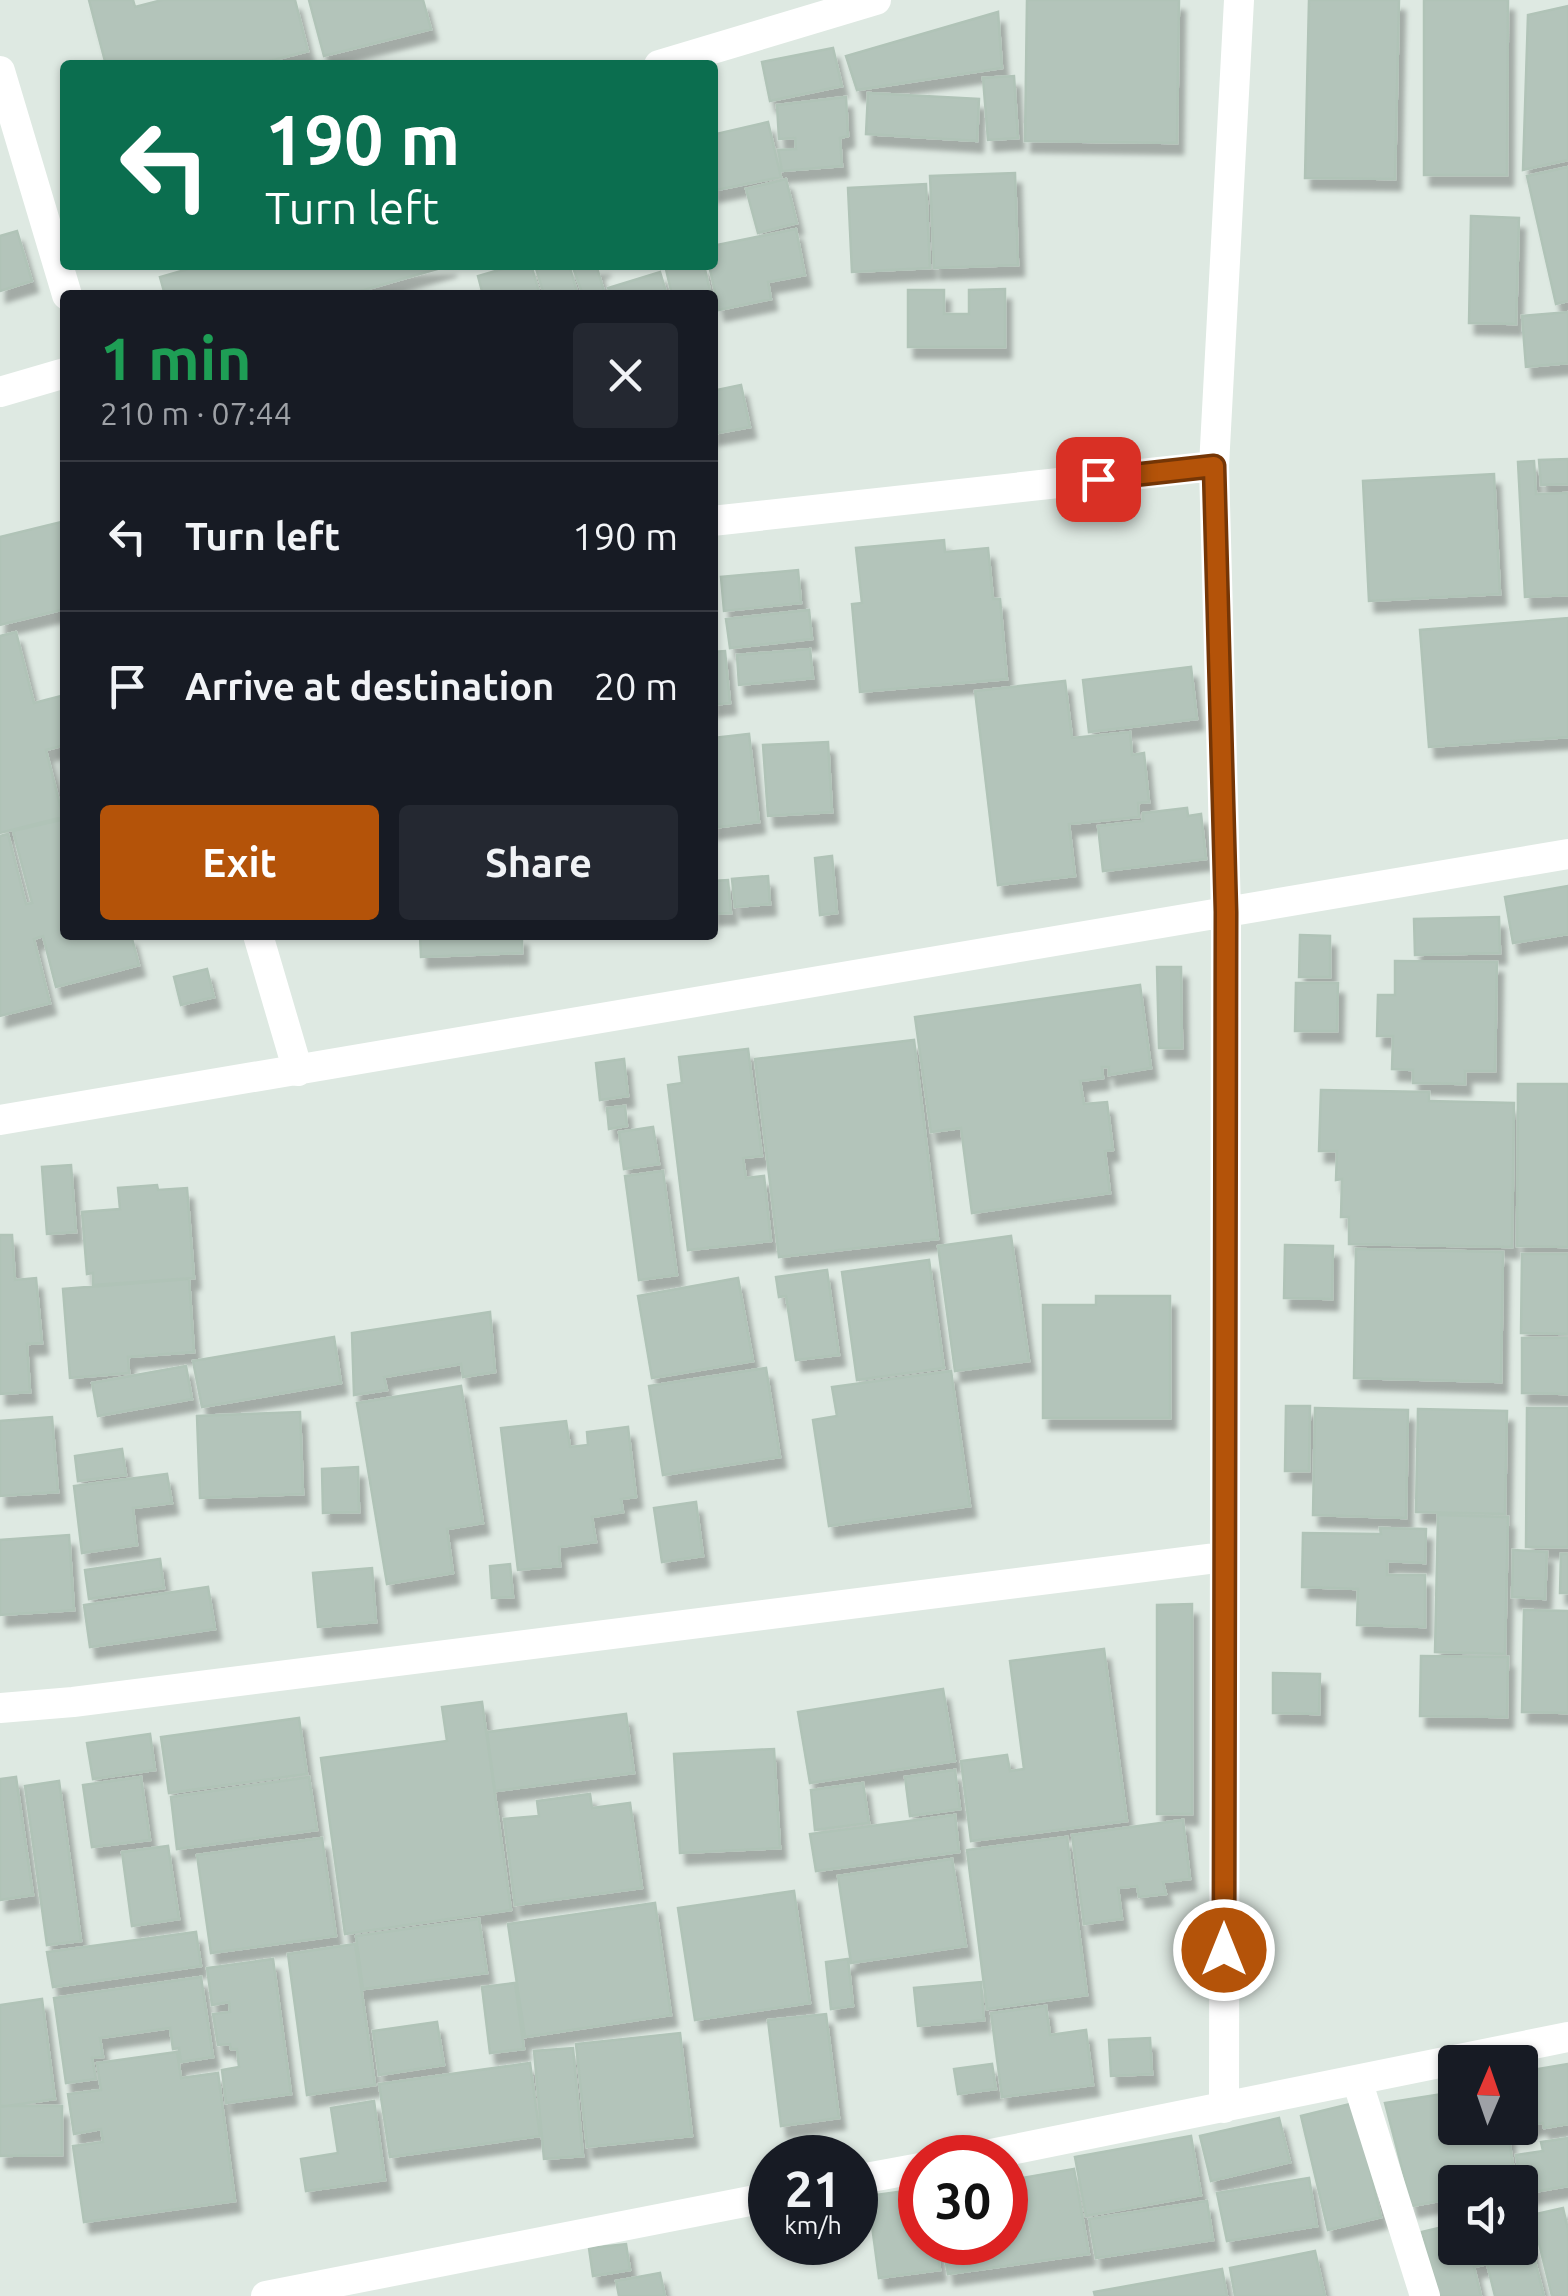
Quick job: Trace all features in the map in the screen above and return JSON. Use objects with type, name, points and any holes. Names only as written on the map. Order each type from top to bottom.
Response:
[{"type":"street","points":[[676,60],[876,0]]},
{"type":"street","points":[[1224,2108],[1226,912],[1214,466],[1239,0]]},
{"type":"street","points":[[0,71],[59,244]]},
{"type":"street","points":[[0,392],[60,374]]},
{"type":"street","points":[[718,520],[1214,466]]},
{"type":"street","points":[[0,1120],[1568,854]]},
{"type":"street","points":[[259,940],[298,1071]]},
{"type":"street","points":[[0,1708],[92,1700],[1224,1556]]},
{"type":"street","points":[[1028,2147],[1568,2037]]},
{"type":"street","points":[[1357,2080],[1425,2296]]},
{"type":"street","points":[[266,2296],[364,2286],[748,2202]]},
{"type":"building","points":[[89,0],[133,0],[135,7],[162,0],[295,0],[308,51],[274,60],[105,60]]},
{"type":"building","points":[[309,0],[423,0],[431,29],[324,56]]},
{"type":"building","points":[[1027,0],[1179,0],[1177,143],[1025,141]]},
{"type":"building","points":[[1309,0],[1399,0],[1395,179],[1305,178]]},
{"type":"building","points":[[1424,0],[1508,0],[1507,175],[1424,175]]},
{"type":"building","points":[[1568,6],[1568,160],[1523,170],[1528,15]]},
{"type":"building","points":[[998,12],[1002,68],[857,90],[846,56]]},
{"type":"building","points":[[833,48],[842,86],[770,101],[762,62]]},
{"type":"building","points":[[1014,76],[1018,138],[988,140],[983,78]]},
{"type":"building","points":[[868,93],[979,99],[977,141],[866,134]]},
{"type":"building","points":[[846,97],[848,136],[840,138],[842,166],[782,171],[778,150],[796,149],[795,138],[779,139],[777,105]]},
{"type":"building","points":[[768,122],[781,177],[718,190],[718,134]]},
{"type":"building","points":[[1568,167],[1568,301],[1556,304],[1527,176]]},
{"type":"building","points":[[1015,173],[1018,265],[934,268],[930,176]]},
{"type":"building","points":[[786,179],[797,223],[758,233],[746,189]]},
{"type":"building","points":[[926,184],[930,268],[852,272],[848,188]]},
{"type":"building","points":[[1471,216],[1519,218],[1516,324],[1469,323]]},
{"type":"building","points":[[796,229],[805,275],[768,282],[771,299],[719,310],[718,290],[715,290],[710,270],[718,270],[718,245]]},
{"type":"building","points":[[17,231],[32,281],[0,291],[0,236]]},
{"type":"building","points":[[184,270],[434,270],[364,290],[164,290],[160,277]]},
{"type":"building","points":[[499,270],[532,270],[538,290],[482,290],[478,276]]},
{"type":"building","points":[[536,270],[570,270],[576,290],[542,290]]},
{"type":"building","points":[[574,270],[598,270],[604,290],[581,290]]},
{"type":"building","points":[[666,270],[705,270],[710,290],[671,290]]},
{"type":"building","points":[[660,272],[665,290],[609,290]]},
{"type":"building","points":[[1005,289],[1005,347],[908,347],[908,290],[944,290],[944,314],[969,314],[969,290]]},
{"type":"building","points":[[1568,312],[1568,363],[1526,367],[1522,316]]},
{"type":"building","points":[[741,385],[750,427],[718,433],[718,390]]},
{"type":"building","points":[[1568,459],[1568,484],[1541,485],[1539,460]]},
{"type":"building","points":[[1534,461],[1536,494],[1568,493],[1568,595],[1525,597],[1518,462]]},
{"type":"building","points":[[1494,474],[1500,594],[1369,601],[1363,481]]},
{"type":"building","points":[[60,522],[60,610],[0,625],[0,537]]},
{"type":"building","points":[[944,540],[945,552],[988,548],[993,599],[1000,599],[1007,679],[860,692],[852,604],[862,603],[856,548]]},
{"type":"building","points":[[798,570],[801,603],[724,611],[721,577]]},
{"type":"building","points":[[809,610],[812,639],[730,648],[726,619]]},
{"type":"building","points":[[1568,618],[1568,737],[1429,747],[1420,630]]},
{"type":"building","points":[[16,632],[34,703],[60,696],[60,746],[46,750],[60,818],[0,833],[0,636]]},
{"type":"building","points":[[810,649],[813,678],[739,685],[737,655]]},
{"type":"building","points":[[725,651],[730,703],[718,704],[718,652]]},
{"type":"building","points":[[1191,667],[1197,719],[1089,732],[1083,680]]},
{"type":"building","points":[[1065,681],[1072,738],[1130,732],[1132,755],[1144,753],[1149,802],[1138,803],[1139,817],[1069,824],[1075,876],[998,885],[975,691]]},
{"type":"building","points":[[749,734],[759,822],[718,827],[718,737]]},
{"type":"building","points":[[828,742],[832,812],[768,816],[763,745]]},
{"type":"building","points":[[1187,808],[1188,816],[1201,814],[1206,859],[1103,871],[1098,826],[1143,821],[1143,813]]},
{"type":"building","points":[[60,820],[60,940],[132,940],[139,965],[56,987],[43,936],[34,939],[50,1003],[0,1016],[0,836],[8,834],[26,904],[32,903],[13,831]]},
{"type":"building","points":[[832,856],[837,913],[820,915],[815,858]]},
{"type":"building","points":[[768,876],[770,904],[735,907],[732,879]]},
{"type":"building","points":[[728,880],[731,913],[718,914],[718,881]]},
{"type":"building","points":[[1568,886],[1568,934],[1513,943],[1505,897]]},
{"type":"building","points":[[1499,917],[1500,953],[1415,955],[1414,919]]},
{"type":"building","points":[[1300,935],[1330,936],[1330,977],[1299,977]]},
{"type":"building","points":[[420,940],[522,940],[522,953],[421,957]]},
{"type":"building","points":[[1395,961],[1497,962],[1495,1071],[1465,1071],[1465,1084],[1413,1083],[1413,1070],[1392,1069],[1393,1036],[1377,1036],[1378,995],[1395,995]]},
{"type":"building","points":[[1157,967],[1181,967],[1182,1048],[1159,1048]]},
{"type":"building","points":[[207,969],[214,997],[181,1005],[174,977]]},
{"type":"building","points":[[1296,983],[1338,983],[1337,1031],[1295,1031]]},
{"type":"building","points":[[1140,985],[1151,1068],[1109,1075],[1109,1067],[1102,1067],[1103,1078],[1080,1081],[1084,1104],[1107,1102],[1113,1150],[1105,1151],[1110,1193],[972,1213],[961,1128],[931,1132],[915,1017]]},
{"type":"building","points":[[914,1040],[938,1239],[779,1257],[755,1059]]},
{"type":"building","points":[[748,1049],[762,1156],[743,1158],[746,1178],[764,1176],[771,1241],[688,1250],[668,1085],[682,1083],[679,1057]]},
{"type":"building","points":[[624,1059],[628,1096],[600,1100],[596,1063]]},
{"type":"building","points":[[1518,1084],[1568,1084],[1568,1247],[1517,1246]]},
{"type":"building","points":[[1321,1090],[1429,1092],[1429,1101],[1514,1103],[1512,1247],[1349,1244],[1349,1217],[1341,1217],[1342,1179],[1336,1180],[1337,1151],[1319,1151]]},
{"type":"building","points":[[625,1106],[627,1126],[609,1129],[607,1108]]},
{"type":"building","points":[[653,1127],[659,1164],[624,1169],[619,1132]]},
{"type":"building","points":[[71,1165],[76,1232],[47,1234],[42,1167]]},
{"type":"building","points":[[663,1171],[677,1275],[639,1280],[625,1176]]},
{"type":"building","points":[[157,1185],[158,1190],[187,1188],[194,1278],[93,1285],[93,1273],[87,1274],[82,1212],[120,1209],[118,1188]]},
{"type":"building","points":[[0,1235],[12,1235],[15,1280],[36,1278],[42,1343],[27,1344],[30,1392],[0,1394]]},
{"type":"building","points":[[1011,1236],[1029,1361],[955,1371],[938,1246]]},
{"type":"building","points":[[1285,1245],[1333,1246],[1332,1299],[1284,1298]]},
{"type":"building","points":[[1356,1249],[1503,1252],[1501,1382],[1354,1378]]},
{"type":"building","points":[[1522,1254],[1568,1254],[1568,1334],[1521,1333]]},
{"type":"building","points":[[929,1260],[944,1368],[857,1380],[842,1272]]},
{"type":"building","points":[[827,1270],[839,1355],[796,1360],[786,1296],[779,1297],[776,1277]]},
{"type":"building","points":[[738,1278],[753,1361],[652,1378],[638,1296]]},
{"type":"building","points":[[189,1279],[194,1352],[128,1357],[129,1373],[70,1378],[63,1289]]},
{"type":"building","points":[[1096,1296],[1170,1296],[1170,1418],[1043,1418],[1043,1305],[1096,1305]]},
{"type":"building","points":[[490,1312],[495,1372],[463,1377],[461,1364],[384,1377],[387,1390],[354,1395],[352,1333]]},
{"type":"building","points":[[334,1337],[341,1383],[202,1407],[193,1361]]},
{"type":"building","points":[[1522,1338],[1568,1338],[1568,1394],[1522,1393]]},
{"type":"building","points":[[186,1366],[192,1399],[98,1416],[92,1383]]},
{"type":"building","points":[[766,1368],[780,1457],[663,1475],[649,1386]]},
{"type":"building","points":[[951,1371],[970,1506],[829,1526],[813,1420],[837,1416],[832,1387]]},
{"type":"building","points":[[461,1386],[483,1523],[447,1529],[453,1573],[387,1584],[357,1403]]},
{"type":"building","points":[[1286,1406],[1310,1406],[1309,1471],[1285,1471]]},
{"type":"building","points":[[1315,1408],[1408,1410],[1406,1518],[1313,1515]]},
{"type":"building","points":[[1527,1408],[1568,1408],[1568,1547],[1526,1547]]},
{"type":"building","points":[[1418,1409],[1507,1411],[1505,1514],[1416,1512]]},
{"type":"building","points":[[300,1412],[303,1494],[200,1498],[197,1416]]},
{"type":"building","points":[[52,1417],[58,1492],[0,1496],[0,1421]]},
{"type":"building","points":[[566,1421],[570,1447],[588,1445],[587,1432],[628,1427],[636,1497],[621,1499],[623,1512],[592,1517],[596,1542],[559,1547],[560,1566],[518,1570],[501,1428]]},
{"type":"building","points":[[122,1449],[126,1475],[78,1481],[75,1456]]},
{"type":"building","points":[[358,1467],[359,1512],[323,1513],[322,1469]]},
{"type":"building","points":[[167,1474],[172,1503],[133,1508],[137,1545],[82,1553],[74,1486]]},
{"type":"building","points":[[696,1502],[703,1556],[662,1562],[654,1508]]},
{"type":"building","points":[[1438,1515],[1508,1517],[1505,1654],[1435,1652]]},
{"type":"building","points":[[1380,1528],[1426,1529],[1425,1563],[1387,1561],[1387,1575],[1425,1575],[1425,1627],[1357,1625],[1358,1589],[1302,1587],[1303,1533],[1381,1534]]},
{"type":"building","points":[[69,1535],[74,1610],[0,1615],[0,1540]]},
{"type":"building","points":[[1513,1550],[1547,1552],[1545,1599],[1512,1597]]},
{"type":"building","points":[[1561,1554],[1568,1554],[1568,1593],[1560,1593]]},
{"type":"building","points":[[160,1559],[164,1588],[89,1599],[85,1570]]},
{"type":"building","points":[[510,1564],[513,1597],[492,1598],[490,1566]]},
{"type":"building","points":[[372,1568],[376,1622],[318,1627],[313,1573]]},
{"type":"building","points":[[208,1587],[215,1629],[90,1647],[84,1605]]},
{"type":"building","points":[[1192,1604],[1192,1814],[1157,1814],[1157,1605]]},
{"type":"building","points":[[1524,1610],[1568,1611],[1568,1713],[1522,1712]]},
{"type":"building","points":[[1104,1649],[1127,1821],[971,1841],[961,1761],[1007,1755],[1010,1771],[1024,1769],[1010,1661]]},
{"type":"building","points":[[1421,1656],[1508,1657],[1507,1717],[1420,1716]]},
{"type":"building","points":[[1273,1673],[1320,1674],[1319,1714],[1273,1713]]},
{"type":"building","points":[[943,1689],[955,1761],[810,1783],[798,1712]]},
{"type":"building","points":[[482,1702],[511,1910],[345,1934],[321,1758],[447,1741],[442,1707]]},
{"type":"building","points":[[626,1714],[634,1773],[495,1791],[487,1732]]},
{"type":"building","points":[[299,1718],[307,1774],[169,1793],[161,1737]]},
{"type":"building","points":[[150,1734],[155,1770],[93,1779],[87,1743]]},
{"type":"building","points":[[774,1749],[780,1848],[680,1853],[674,1754]]},
{"type":"building","points":[[955,1770],[960,1809],[910,1816],[905,1777]]},
{"type":"building","points":[[16,1777],[33,1895],[0,1900],[0,1779]]},
{"type":"building","points":[[141,1777],[150,1840],[92,1847],[83,1785]]},
{"type":"building","points":[[309,1777],[317,1830],[177,1849],[171,1797]]},
{"type":"building","points":[[59,1781],[81,1941],[47,1945],[25,1786]]},
{"type":"building","points":[[863,1783],[869,1823],[815,1830],[811,1790]]},
{"type":"building","points":[[590,1794],[592,1808],[630,1803],[642,1888],[515,1905],[504,1819],[539,1816],[537,1801]]},
{"type":"building","points":[[955,1815],[959,1852],[816,1871],[810,1834]]},
{"type":"building","points":[[1183,1820],[1190,1879],[1163,1882],[1166,1894],[1139,1897],[1137,1886],[1118,1888],[1122,1919],[1084,1924],[1072,1835]]},
{"type":"building","points":[[1067,1837],[1087,1995],[987,2009],[967,1850]]},
{"type":"building","points":[[322,1838],[336,1936],[211,1953],[197,1855]]},
{"type":"building","points":[[168,1846],[179,1919],[132,1926],[122,1852]]},
{"type":"building","points":[[952,1859],[966,1946],[851,1963],[838,1876]]},
{"type":"building","points":[[794,1891],[810,2003],[695,2020],[678,1908]]},
{"type":"building","points":[[655,1903],[671,2015],[525,2037],[508,1924]]},
{"type":"building","points":[[479,1919],[487,1973],[363,1989],[356,1936]]},
{"type":"building","points":[[196,1932],[201,1966],[53,1987],[47,1952]]},
{"type":"building","points":[[355,1944],[375,2085],[307,2095],[288,1954]]},
{"type":"building","points":[[273,1959],[291,2094],[226,2103],[222,2070],[239,2067],[237,2049],[231,2049],[230,2044],[218,2045],[213,2014],[230,2012],[229,2002],[212,2005],[207,1968]]},
{"type":"building","points":[[848,1959],[853,2006],[831,2009],[826,1962]]},
{"type":"building","points":[[201,1977],[213,2057],[181,2062],[179,2048],[173,2049],[170,2028],[100,2038],[103,2057],[92,2058],[96,2079],[66,2083],[54,1998]]},
{"type":"building","points":[[981,1982],[984,2020],[918,2026],[914,1988]]},
{"type":"building","points":[[515,1983],[524,2049],[490,2053],[482,1987]]},
{"type":"building","points":[[42,1999],[55,2099],[0,2107],[0,2005]]},
{"type":"building","points":[[1046,2006],[1050,2035],[1086,2030],[1093,2085],[1002,2097],[991,2013]]},
{"type":"building","points":[[826,2014],[839,2118],[781,2126],[768,2020]]},
{"type":"building","points":[[437,2022],[444,2065],[379,2075],[373,2031]]},
{"type":"building","points":[[680,2033],[692,2136],[587,2147],[576,2044]]},
{"type":"building","points":[[1150,2038],[1152,2074],[1111,2076],[1109,2040]]},
{"type":"building","points":[[573,2048],[583,2156],[544,2159],[534,2051]]},
{"type":"building","points":[[177,2052],[181,2078],[218,2073],[235,2201],[84,2222],[73,2146],[103,2142],[101,2129],[74,2134],[68,2094],[101,2090],[97,2063]]},
{"type":"building","points":[[530,2063],[540,2136],[390,2157],[379,2084]]},
{"type":"building","points":[[992,2064],[996,2089],[958,2094],[954,2069]]},
{"type":"building","points":[[1568,2064],[1568,2124],[1544,2128],[1543,2123],[1538,2124],[1538,2069]]},
{"type":"building","points":[[1438,2095],[1438,2145],[1510,2145],[1513,2165],[1438,2165],[1438,2201],[1412,2206],[1385,2103]]},
{"type":"building","points":[[374,2101],[385,2180],[306,2191],[301,2159],[338,2153],[331,2108]]},
{"type":"building","points":[[1354,2103],[1381,2217],[1328,2230],[1301,2116]]},
{"type":"building","points":[[0,2106],[62,2106],[62,2155],[0,2156]]},
{"type":"building","points":[[1279,2118],[1290,2162],[1211,2181],[1200,2136]]},
{"type":"building","points":[[1191,2136],[1201,2195],[1086,2216],[1075,2157]]},
{"type":"building","points":[[1568,2138],[1568,2186],[1538,2191],[1538,2165],[1518,2165],[1516,2155],[1543,2151],[1541,2142]]},
{"type":"building","points":[[1074,2169],[1089,2254],[1028,2263],[1028,2177]]},
{"type":"building","points":[[1309,2178],[1317,2226],[1227,2241],[1217,2193]]},
{"type":"building","points":[[898,2192],[898,2265],[939,2265],[940,2270],[879,2278],[878,2195]]},
{"type":"building","points":[[1207,2201],[1213,2240],[1096,2258],[1089,2219]]},
{"type":"building","points":[[1563,2208],[1568,2230],[1568,2296],[1552,2296],[1538,2239],[1538,2214]]},
{"type":"building","points":[[1438,2228],[1438,2265],[1483,2265],[1474,2267],[1481,2296],[1439,2296],[1422,2232]]},
{"type":"building","points":[[626,2244],[630,2270],[593,2276],[589,2248]]},
{"type":"building","points":[[1315,2251],[1325,2296],[1235,2296],[1230,2268]]},
{"type":"building","points":[[946,2265],[1011,2265],[948,2274]]},
{"type":"building","points":[[1487,2265],[1536,2265],[1544,2296],[1495,2296]]},
{"type":"building","points":[[1222,2269],[1227,2296],[1095,2296],[1094,2292]]},
{"type":"building","points":[[660,2273],[665,2296],[619,2296],[616,2281]]},
{"type":"route","points":[[1098,479],[1214,466],[1226,912],[1224,1950]]}]
